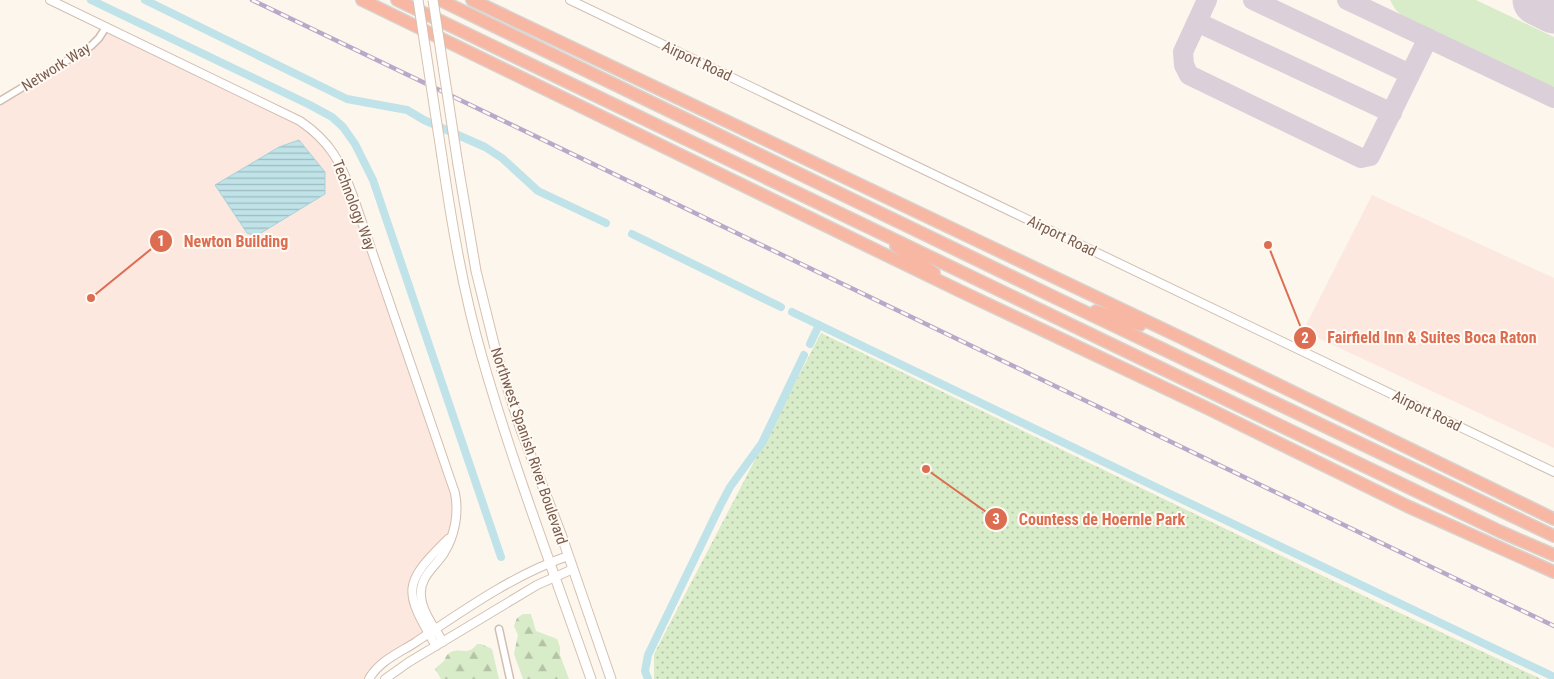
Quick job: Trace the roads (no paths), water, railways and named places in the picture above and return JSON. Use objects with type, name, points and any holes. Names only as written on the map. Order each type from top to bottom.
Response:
[{"type":"highway","points":[[362,0],[960,291],[1446,524],[1554,572]]},
{"type":"highway","points":[[397,0],[1491,527],[1554,555]]},
{"type":"highway","points":[[440,0],[1554,536]]},
{"type":"highway","points":[[472,0],[1182,338],[1554,519]]},
{"type":"highway","points":[[871,227],[960,291]]},
{"type":"highway","points":[[1056,298],[1182,338]]},
{"type":"main road","name":"Northwest Spanish River Boulevard","points":[[418,0],[457,251],[477,340],[508,440],[591,679]]},
{"type":"main road","name":"Northwest Spanish River Boulevard","points":[[433,0],[474,262],[496,352],[521,430],[573,568],[611,679]]},
{"type":"street","name":"Technology Way","points":[[50,0],[300,121],[319,135],[335,154],[343,168],[353,196],[454,486],[457,500],[457,513],[452,536],[420,569],[413,586],[414,606],[432,630],[439,644]]},
{"type":"street","name":"Airport Road","points":[[570,0],[1554,472]]},
{"type":"street","name":"Network Way","points":[[0,101],[91,46],[97,41],[106,27]]},
{"type":"street","points":[[368,679],[388,659],[432,630],[529,572],[568,556]]},
{"type":"street","points":[[385,679],[537,585],[573,568]]},
{"type":"street","points":[[499,629],[510,679]]},
{"type":"water","points":[[299,140],[325,172],[325,194],[256,236],[247,233],[215,185],[279,147]]},
{"type":"waterway","points":[[91,0],[310,105],[332,117],[343,127],[355,144],[373,180],[501,557]]},
{"type":"waterway","points":[[145,0],[347,99],[407,110],[424,120],[485,147],[502,158],[538,191],[606,223]]},
{"type":"waterway","points":[[632,234],[781,307]]},
{"type":"waterway","points":[[792,312],[1554,677]]},
{"type":"waterway","points":[[810,344],[819,325]]},
{"type":"waterway","points":[[648,679],[645,671],[648,655],[720,506],[730,487],[762,443],[804,355]]},
{"type":"railway","points":[[252,0],[1554,626]]},
{"type":"place","name":"Fairfield Inn & Suites Boca Raton","points":[[1268,245]]},
{"type":"place","name":"Newton Building","points":[[91,298]]},
{"type":"place","name":"Countess de Hoernle Park","points":[[926,469]]}]
